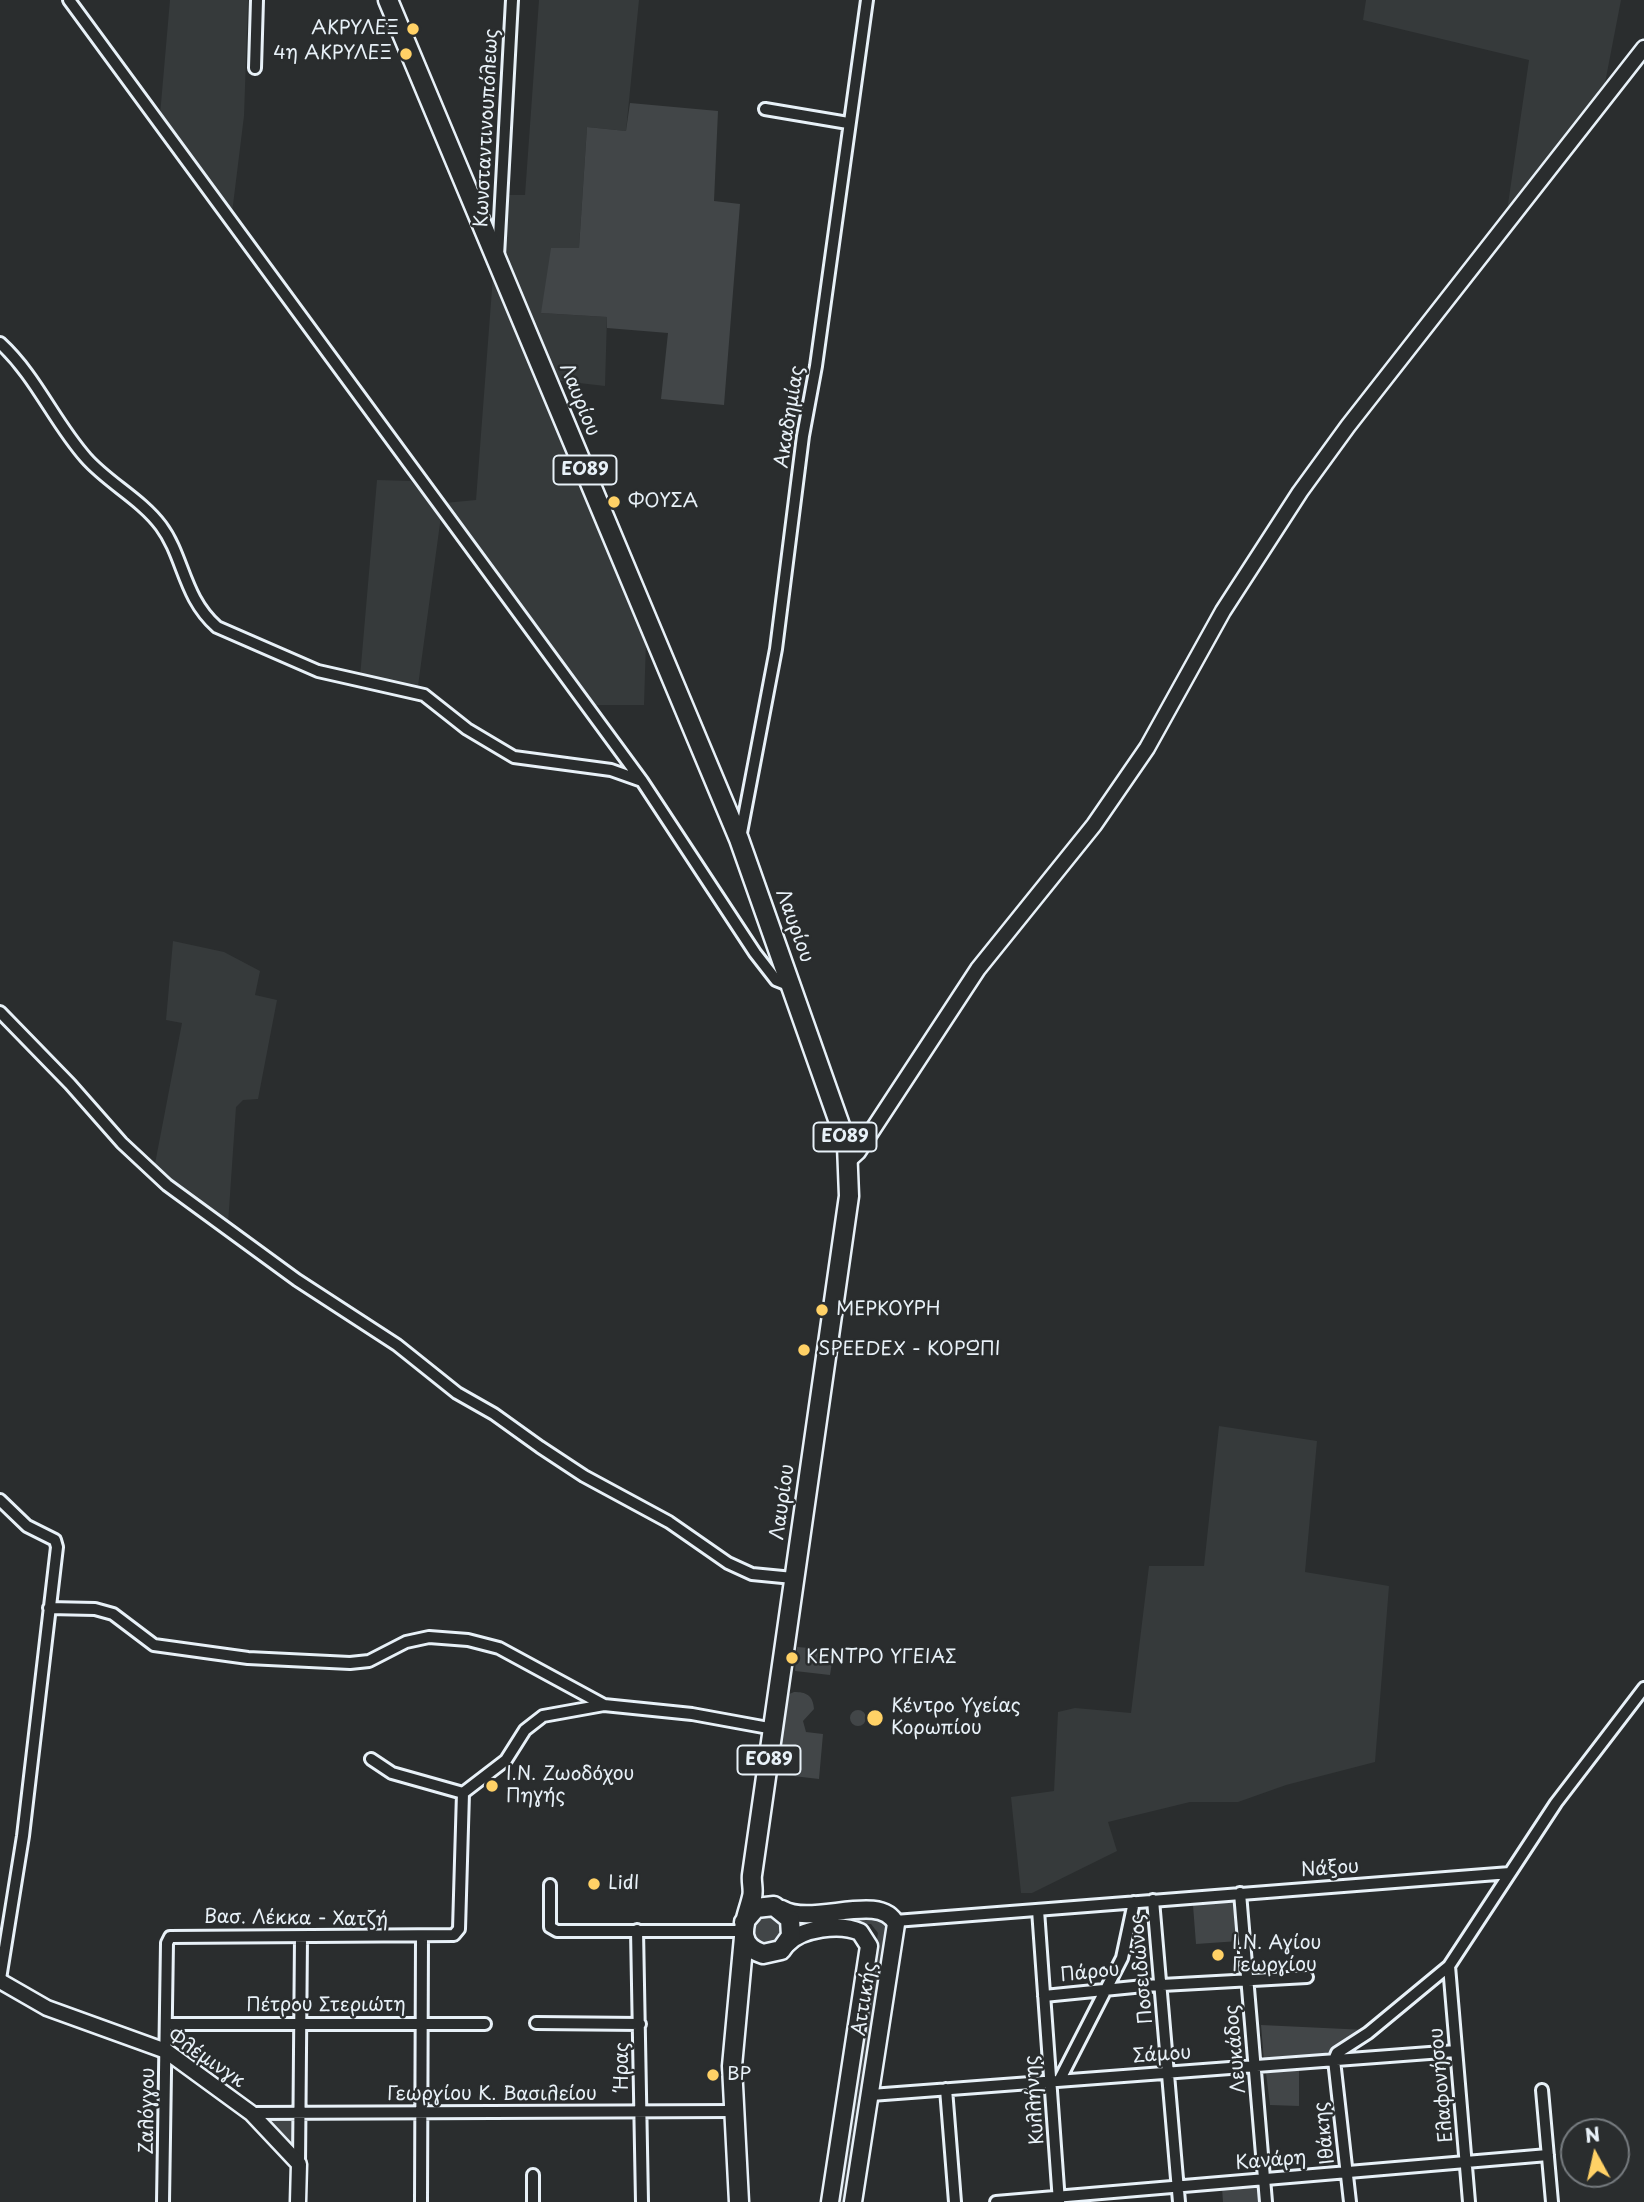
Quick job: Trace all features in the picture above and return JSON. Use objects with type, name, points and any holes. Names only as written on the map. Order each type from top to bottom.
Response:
[{"type":"main road","name":"Λαυρίου","points":[[388,0],[739,839],[843,1128],[849,1196],[753,1865],[752,1898],[743,1930]]},
{"type":"main road","name":"ΕΟ89","points":[[753,1865],[759,1890],[792,1927],[787,1944]]},
{"type":"main road","points":[[769,1954],[753,1950],[743,1930],[756,1908],[776,1907],[800,1916],[878,1909],[888,1913],[895,1921]]},
{"type":"main road","name":"Αττικής","points":[[853,2202],[897,1931],[895,1921]]},
{"type":"main road","name":"Αττικής","points":[[787,1944],[802,1933],[850,1928],[863,1935],[869,1946],[830,2202]]},
{"type":"main road","name":"ΕΟ89","points":[[739,2202],[732,2057],[743,1930]]},
{"type":"main road","points":[[738,1973],[749,1958],[769,1954],[787,1944]]},
{"type":"street","points":[[69,0],[642,781],[755,953],[776,981],[793,987]]},
{"type":"street","points":[[255,68],[257,0]]},
{"type":"street","name":"Κωνσταντινουπόλεως","points":[[498,258],[512,0]]},
{"type":"street","name":"Ακαδημίας","points":[[739,839],[776,649],[803,436],[816,366],[867,0]]},
{"type":"street","points":[[848,1161],[858,1152],[978,969],[1094,825],[1147,748],[1223,611],[1300,492],[1348,426],[1644,48]]},
{"type":"street","points":[[765,109],[848,123]]},
{"type":"street","points":[[0,343],[25,369],[84,456],[105,479],[160,525],[191,592],[205,616],[218,627],[318,671],[424,695],[467,729],[514,757],[611,770],[642,781]]},
{"type":"street","points":[[0,1012],[122,1143],[167,1185],[264,1256],[397,1345],[457,1393],[494,1413],[584,1476],[642,1505],[728,1563],[752,1574],[793,1578]]},
{"type":"street","points":[[0,1500],[26,1526],[55,1540],[57,1558],[23,1836],[0,1980]]},
{"type":"street","points":[[49,1608],[95,1609],[113,1614],[154,1645],[248,1658],[350,1663],[369,1661],[405,1642],[429,1637],[468,1640],[499,1648],[604,1705]]},
{"type":"street","points":[[1334,2060],[1337,2053],[1368,2033],[1449,1966],[1556,1803],[1644,1688]]},
{"type":"street","points":[[372,1759],[392,1773],[463,1793],[506,1760],[525,1730],[543,1716],[604,1705],[692,1714],[774,1729]]},
{"type":"street","name":"Βασ. Λέκκα - Χατζή","points":[[170,1937],[454,1935],[459,1929],[463,1793]]},
{"type":"street","name":"Νάξου","points":[[895,1921],[1510,1873]]},
{"type":"street","points":[[550,1885],[552,1930],[743,1930]]},
{"type":"street","name":"Λευκάδος","points":[[1240,1893],[1266,2202]]},
{"type":"street","name":"Ποσειδώνος","points":[[1153,1900],[1179,2202]]},
{"type":"street","points":[[1055,2081],[1122,1958],[1134,1902]]},
{"type":"street","name":"Κυλλήνης","points":[[1038,1910],[1044,1996],[1055,2081],[1059,2199]]},
{"type":"street","name":"Ήρας","points":[[637,1930],[642,2202]]},
{"type":"street","name":"Ζαλόγγου","points":[[163,2202],[167,1943],[170,1937]]},
{"type":"street","points":[[421,2202],[422,1937]]},
{"type":"street","points":[[298,2202],[301,1938]]},
{"type":"street","name":"Ελαφονήσου","points":[[1449,1966],[1469,2202]]},
{"type":"street","name":"Πάρου","points":[[1044,1996],[1106,1989],[1307,1977]]},
{"type":"street","name":"Φλέμινγκ","points":[[0,1980],[47,2008],[166,2051],[251,2113],[299,2164]]},
{"type":"street","points":[[537,2023],[640,2024]]},
{"type":"street","name":"Πέτρου Στεριώτη","points":[[166,2024],[485,2024]]},
{"type":"street","name":"Σάμου","points":[[871,2095],[1456,2051]]},
{"type":"street","name":"Ιθάκης","points":[[1334,2060],[1350,2202]]},
{"type":"street","points":[[946,2089],[955,2202]]},
{"type":"street","points":[[1542,2090],[1552,2202]]},
{"type":"street","name":"Γεωργίου Κ. Βασιλείου","points":[[251,2113],[733,2111]]},
{"type":"street","name":"Κανάρη","points":[[996,2202],[1059,2199],[1548,2155]]},
{"type":"street","points":[[533,2175],[533,2202]]},
{"type":"shaded area","points":[[170,0],[248,0],[244,116],[232,213],[160,115]]},
{"type":"shaded area","points":[[539,0],[639,0],[626,131],[587,127],[579,248],[541,313],[607,317],[605,386],[553,380],[501,258],[504,195],[525,195]]},
{"type":"shaded area","points":[[1366,0],[1621,0],[1605,83],[1506,218],[1529,60],[1363,20]]},
{"type":"shaded area","points":[[630,103],[718,111],[714,201],[740,204],[724,405],[661,399],[668,333],[607,328],[607,317],[541,313],[551,248],[579,248],[587,127],[626,131]]},
{"type":"shaded area","points":[[493,276],[646,641],[644,705],[593,705],[444,503],[476,500]]},
{"type":"shaded area","points":[[377,480],[411,481],[441,516],[418,686],[360,677]]},
{"type":"shaded area","points":[[173,941],[224,952],[260,971],[255,995],[277,1000],[258,1099],[243,1100],[236,1107],[228,1224],[154,1169],[182,1023],[166,1020]]},
{"type":"shaded area","points":[[1219,1426],[1317,1441],[1305,1572],[1389,1586],[1375,1762],[1286,1785],[1238,1802],[1190,1802],[1108,1822],[1117,1851],[1032,1893],[1021,1893],[1011,1797],[1054,1791],[1058,1712],[1075,1708],[1131,1713],[1149,1566],[1204,1566]]},
{"type":"shaded area","points":[[797,1647],[834,1650],[830,1675],[795,1671]]},
{"type":"shaded area","points":[[794,1692],[808,1695],[812,1700],[814,1709],[803,1721],[806,1732],[823,1734],[819,1779],[776,1774],[787,1695]]},
{"type":"shaded area","points":[[855,1710],[861,1710],[866,1718],[864,1724],[855,1726],[850,1721],[850,1715]]},
{"type":"shaded area","points":[[1236,1901],[1239,1941],[1196,1944],[1193,1905]]},
{"type":"shaded area","points":[[758,1911],[783,1916],[783,1941],[758,1947],[747,1926]]},
{"type":"shaded area","points":[[874,1917],[883,1920],[889,1927],[849,2202],[834,2202],[878,1933],[871,1924],[800,1928],[797,1922]]},
{"type":"shaded area","points":[[1261,2025],[1366,2030],[1324,2057],[1264,2062]]},
{"type":"shaded area","points":[[1299,2070],[1299,2106],[1270,2105],[1266,2073]]},
{"type":"shaded area","points":[[294,2119],[294,2150],[265,2120]]},
{"type":"shaded area","points":[[1259,2186],[1261,2202],[1223,2202],[1222,2188]]},
{"type":"place","name":"ΑΚΡΥΛΕΞ","points":[[413,29]]},
{"type":"place","name":"4η ΑΚΡΥΛΕΞ","points":[[406,54]]},
{"type":"place","name":"ΦΟΥΣΑ","points":[[614,502]]},
{"type":"place","name":"ΜΕΡΚΟΥΡΗ","points":[[822,1310]]},
{"type":"place","name":"SPEEDEX - ΚΟΡΩΠΙ","points":[[804,1350]]},
{"type":"place","name":"ΚΕΝΤΡΟ ΥΓΕΙΑΣ","points":[[792,1658]]},
{"type":"place","name":"Κέντρο Υγείας Κορωπίου","points":[[875,1718]]},
{"type":"place","name":"Ι.Ν. Ζωοδόχου Πηγής","points":[[492,1786]]},
{"type":"place","name":"Lidl","points":[[594,1884]]},
{"type":"place","name":"Ι.Ν. Αγίου Γεωργίου","points":[[1218,1955]]},
{"type":"place","name":"BP","points":[[713,2075]]}]
